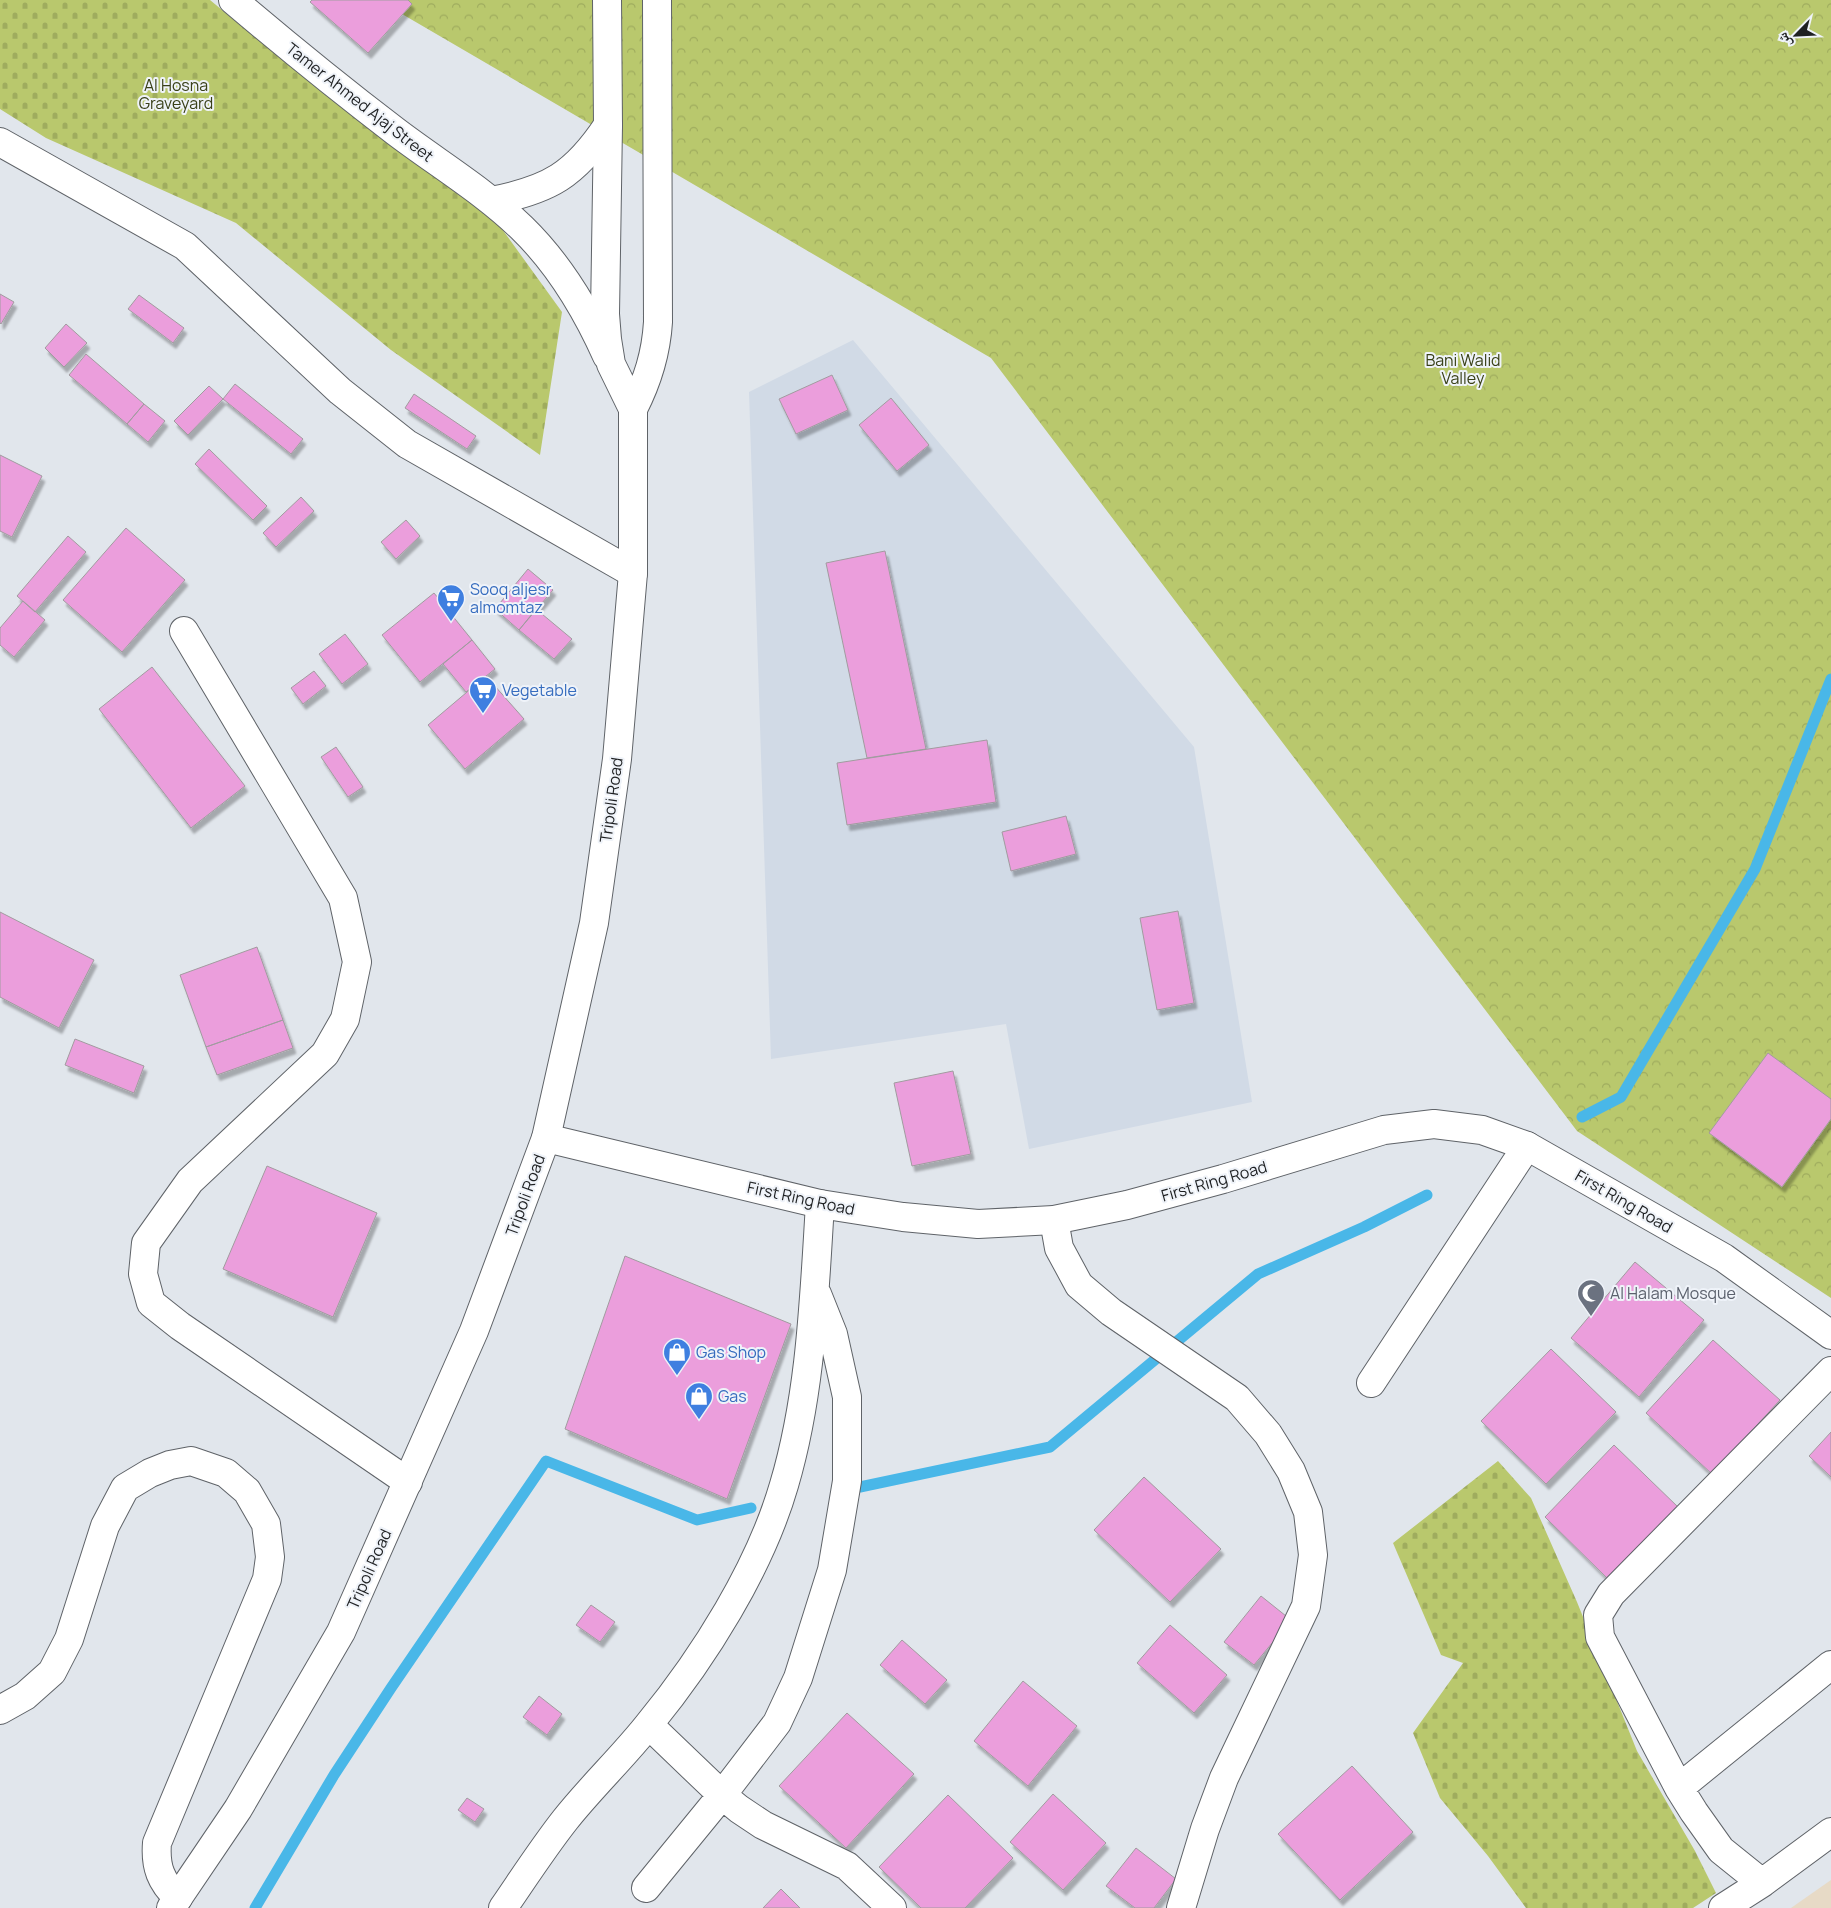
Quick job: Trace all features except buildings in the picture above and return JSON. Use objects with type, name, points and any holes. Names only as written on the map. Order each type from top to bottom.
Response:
[{"type":"main road","name":"Tamer Ahmed Ajaj Street","points":[[233,0],[315,70],[491,201],[522,228],[550,258],[578,298],[594,326],[611,364]]},
{"type":"main road","points":[[607,0],[606,339],[611,364],[634,408]]},
{"type":"main road","points":[[634,408],[646,381],[656,344],[658,322],[657,0]]},
{"type":"main road","points":[[491,201],[520,196],[546,186],[571,169],[592,149],[608,125]]},
{"type":"main road","points":[[0,142],[184,246],[340,391],[407,444],[634,573]]},
{"type":"main road","name":"Tripoli Road","points":[[175,1903],[238,1809],[341,1632],[474,1331],[546,1138],[594,923],[617,758],[634,573],[634,408]]},
{"type":"main road","points":[[184,631],[343,898],[357,962],[345,1019],[325,1054],[190,1181],[146,1243],[143,1274],[150,1303],[180,1326],[408,1482]]},
{"type":"main road","name":"First Ring Road","points":[[546,1138],[820,1204],[903,1217],[978,1224],[1054,1220],[1127,1205],[1214,1182],[1384,1130],[1434,1124],[1482,1130],[1527,1146],[1724,1258],[1831,1335]]},
{"type":"main road","points":[[1371,1384],[1527,1146]]},
{"type":"main road","points":[[503,1908],[565,1820],[649,1725],[684,1680],[713,1635],[742,1584],[764,1538],[784,1486],[799,1426],[809,1363],[820,1204]]},
{"type":"main road","points":[[1054,1220],[1059,1248],[1079,1285],[1111,1312],[1237,1398],[1268,1434],[1291,1471],[1308,1512],[1313,1555],[1306,1606],[1224,1778],[1205,1829],[1181,1908]]},
{"type":"main road","points":[[646,1888],[722,1795],[777,1723],[798,1678],[832,1570],[847,1481],[847,1397],[833,1334],[814,1288]]},
{"type":"main road","points":[[1762,1883],[1721,1850],[1679,1788],[1600,1637],[1598,1615],[1612,1594],[1831,1371]]},
{"type":"main road","points":[[0,1710],[25,1696],[52,1672],[69,1639],[105,1526],[125,1488],[150,1473],[170,1465],[191,1462],[226,1473],[247,1491],[266,1524],[270,1557],[267,1579],[157,1843],[157,1867],[175,1903]]},
{"type":"main road","points":[[1679,1788],[1831,1665]]},
{"type":"main road","points":[[649,1725],[722,1795],[763,1825],[847,1866],[892,1908]]},
{"type":"main road","points":[[1723,1908],[1762,1883],[1831,1832]]},
{"type":"shaded area","points":[[853,340],[1194,747],[1252,1102],[1029,1149],[1006,1024],[771,1059],[749,392]]},
{"type":"shaded area","points":[[1831,1880],[1831,1908],[1791,1908]]},
{"type":"green space","name":"Al Hosna Graveyard","points":[[0,0],[210,0],[497,222],[562,312],[540,455],[391,350],[236,223],[46,138],[0,109]]},
{"type":"green space","name":"Bani Walid Valley","points":[[378,0],[1831,0],[1831,1298],[1577,1131],[991,358]]},
{"type":"green space","points":[[1498,1461],[1531,1498],[1577,1602],[1637,1751],[1695,1851],[1716,1893],[1693,1908],[1526,1908],[1488,1856],[1440,1798],[1413,1733],[1463,1663],[1441,1655],[1393,1543]]},
{"type":"waterway","points":[[1582,1117],[1621,1097],[1755,869],[1831,679]]},
{"type":"waterway","points":[[860,1487],[1050,1447],[1258,1274],[1364,1227],[1427,1195]]},
{"type":"waterway","points":[[255,1908],[334,1775],[546,1461],[697,1520],[751,1508]]},
{"type":"place","name":"Sooq aljesr almomtaz","points":[[451,622]]},
{"type":"place","name":"Vegetable","points":[[483,714]]},
{"type":"place","name":"Al Halam Mosque","points":[[1591,1317]]},
{"type":"place","name":"Gas Shop","points":[[677,1376]]},
{"type":"place","name":"Gas","points":[[699,1420]]}]
